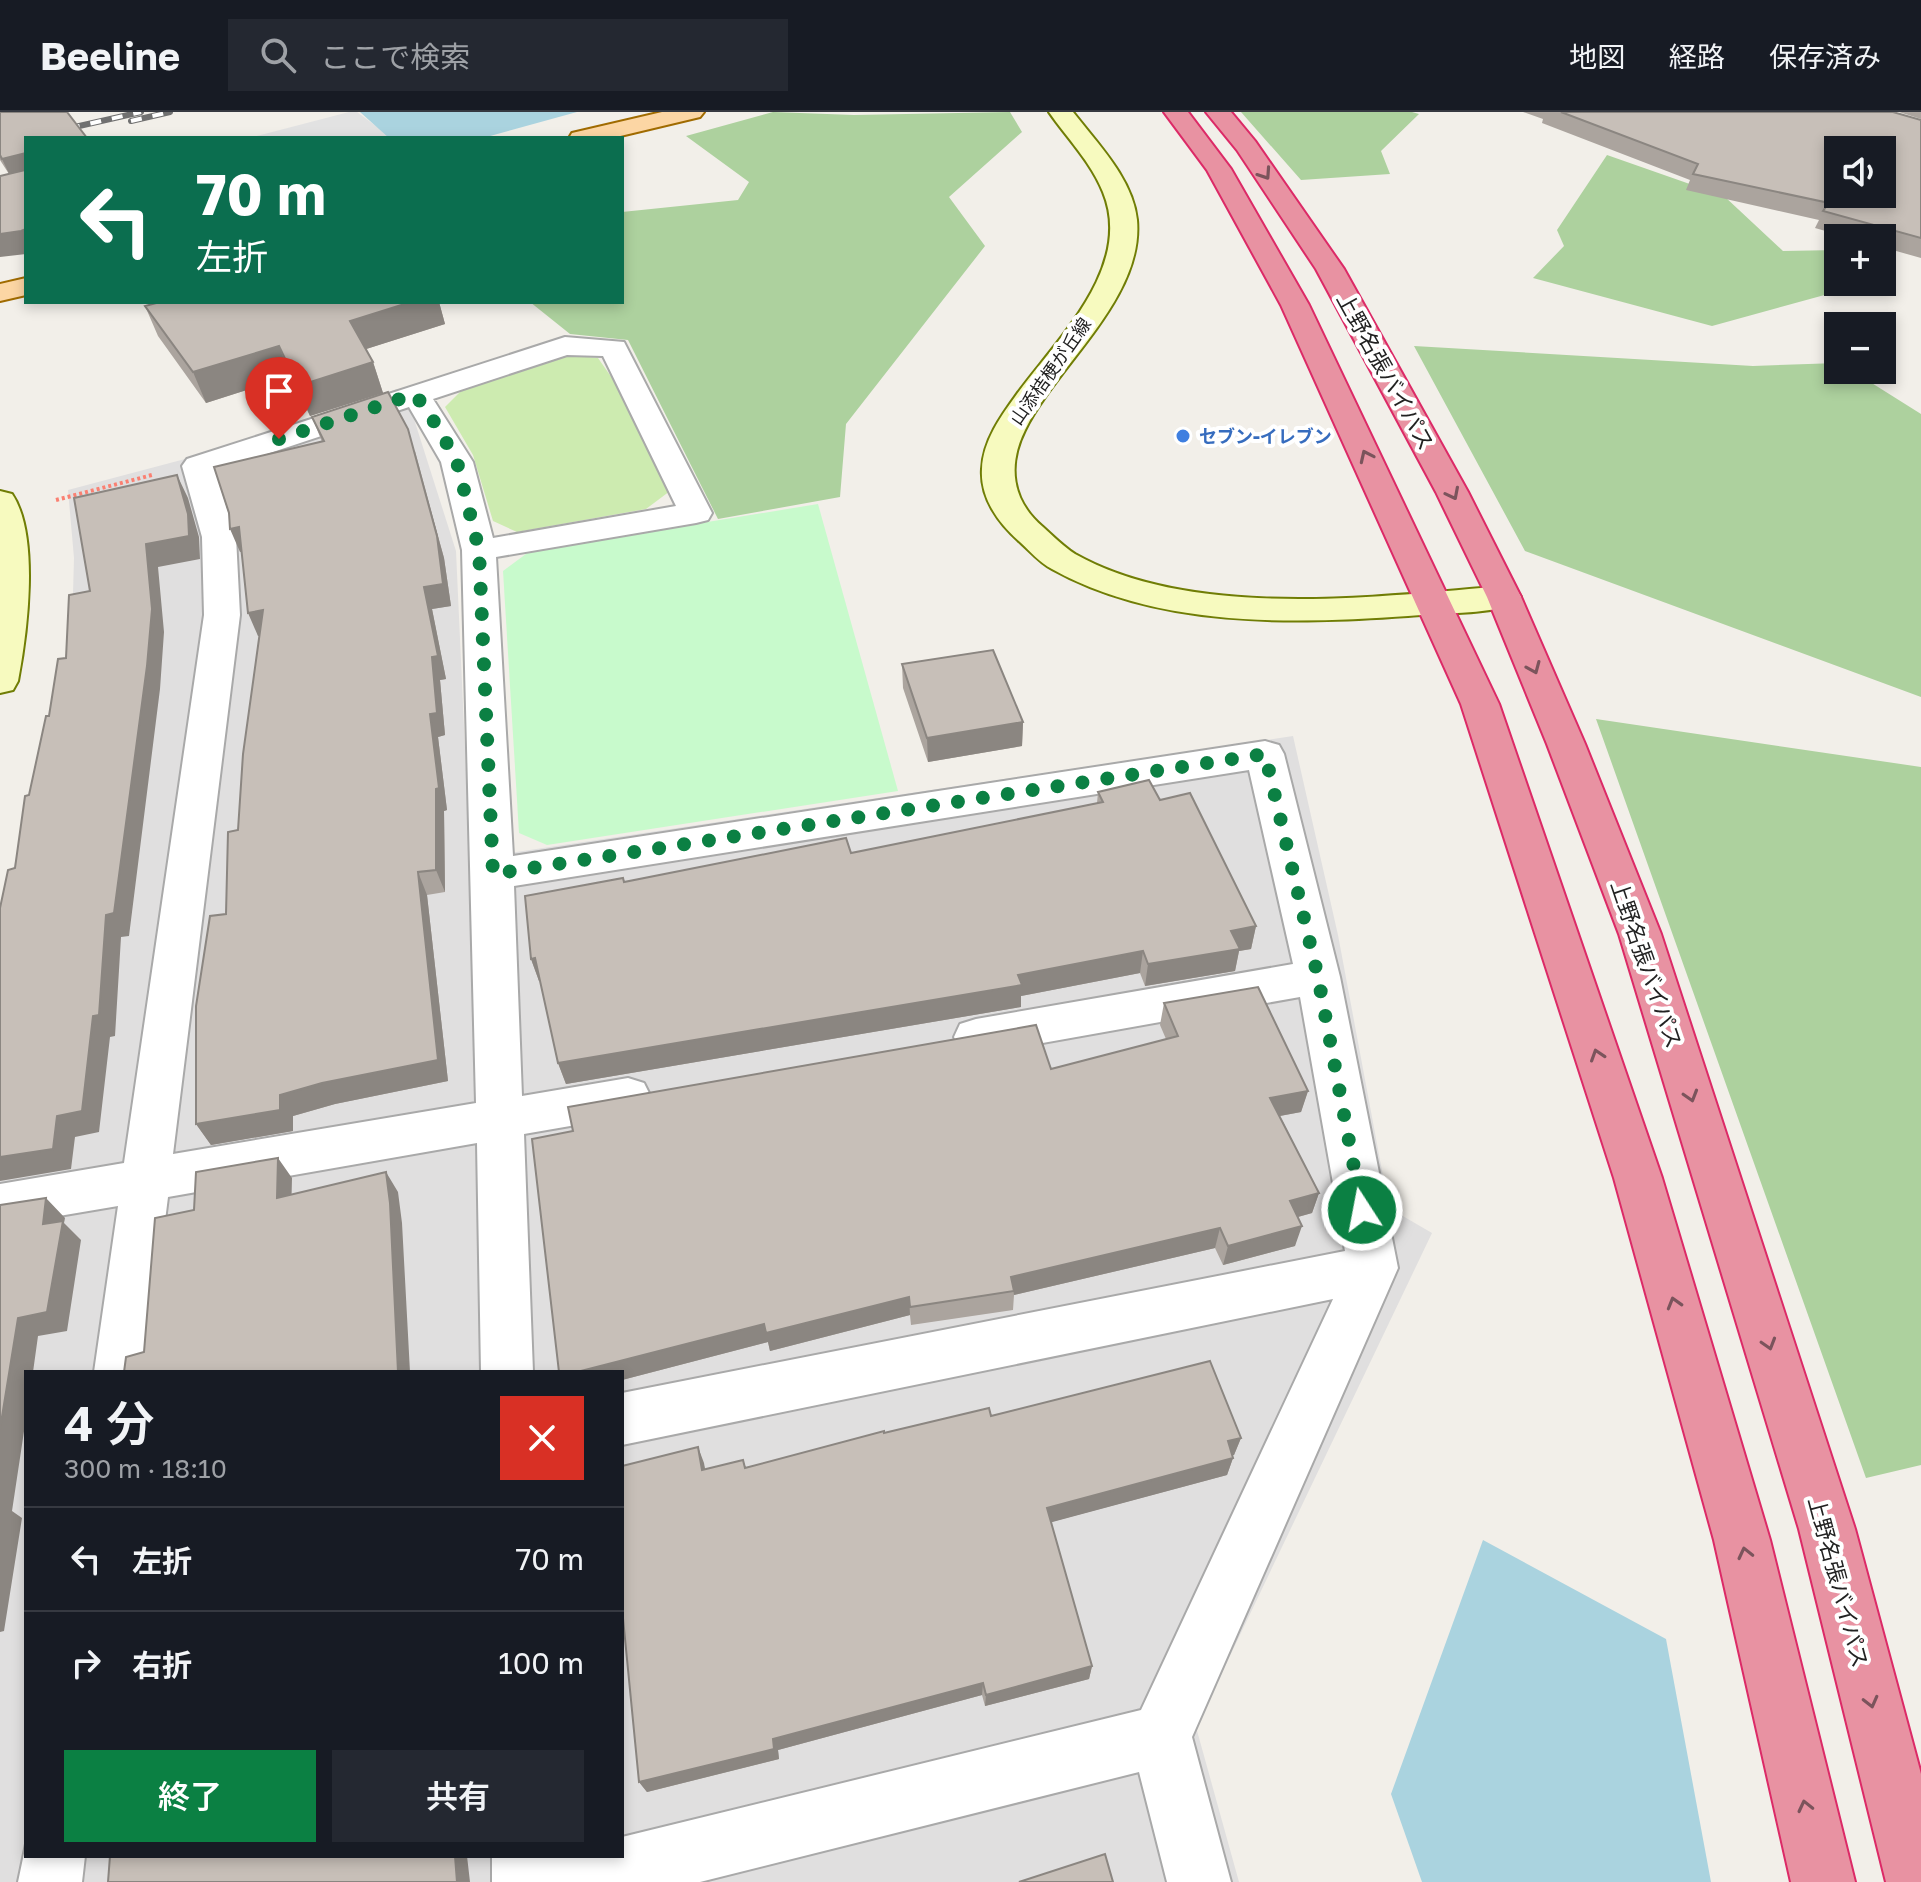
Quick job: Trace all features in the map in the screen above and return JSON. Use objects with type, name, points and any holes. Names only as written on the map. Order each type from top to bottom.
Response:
[{"type":"highway","points":[[1176,112],[1219,169],[1295,305],[1480,704],[1638,1178],[1742,1540],[1823,1882]]},
{"type":"highway","name":"上野名張バイパス","points":[[1218,112],[1246,146],[1330,269],[1452,492],[1504,597],[1566,744],[1640,934],[1827,1529],[1918,1882]]},
{"type":"main road","points":[[590,136],[692,112]]},
{"type":"main road","name":"山添桔梗が丘線","points":[[1061,112],[1107,176],[1117,196],[1124,222],[1117,265],[1101,298],[1010,428],[996,464],[1003,504],[1036,544],[1078,572],[1144,595],[1254,610],[1504,597]]},
{"type":"main road","points":[[0,293],[24,287]]},
{"type":"main road","points":[[0,501],[10,541],[12,580],[10,629],[0,681]]},
{"type":"street","points":[[120,1370],[222,615],[219,537],[198,466],[565,346],[614,348],[696,513],[479,550]]},
{"type":"street","points":[[415,394],[457,462],[479,550],[493,874],[507,1370]]},
{"type":"street","points":[[493,874],[1265,754],[1318,977],[1373,1268],[1161,1736],[1199,1882]]},
{"type":"street","points":[[941,1043],[1318,977]]},
{"type":"street","points":[[0,1205],[674,1089]]},
{"type":"street","points":[[624,1419],[1373,1268]]},
{"type":"street","points":[[571,1882],[1161,1736]]},
{"type":"street","points":[[50,1882],[53,1858]]},
{"type":"street","points":[[524,1858],[524,1882]]},
{"type":"path","points":[[56,500],[198,466]]},
{"type":"shaded area","points":[[357,112],[389,136],[257,136]]},
{"type":"shaded area","points":[[397,389],[414,419],[456,551],[470,859],[1293,736],[1338,935],[1389,1208],[1432,1233],[1196,1727],[1239,1882],[0,1882],[0,923],[72,629],[74,558],[68,490],[185,459]]},
{"type":"green space","points":[[773,112],[854,115],[1010,112],[1022,132],[949,197],[985,246],[846,424],[840,497],[718,519],[628,340],[570,334],[532,304],[624,304],[624,212],[738,200],[749,182],[686,136]]},
{"type":"green space","points":[[1241,112],[1419,114],[1381,151],[1390,174],[1301,180]]},
{"type":"green space","points":[[1607,155],[1724,196],[1783,251],[1824,250],[1824,295],[1712,326],[1533,278],[1564,246],[1557,230]]},
{"type":"green space","points":[[1414,346],[1753,366],[1824,363],[1824,384],[1873,384],[1921,414],[1921,697],[1525,551]]},
{"type":"green space","points":[[568,355],[598,358],[626,398],[670,491],[646,509],[517,532],[493,521],[473,455],[445,407],[463,389]]},
{"type":"green space","points":[[818,504],[898,791],[547,845],[519,833],[503,571],[530,551]]},
{"type":"green space","points":[[1596,719],[1921,767],[1921,1465],[1866,1478]]},
{"type":"water","points":[[360,112],[577,112],[490,136],[387,136]]},
{"type":"water","points":[[1483,1540],[1666,1639],[1711,1882],[1422,1882],[1391,1794]]},
{"type":"building","points":[[0,112],[67,112],[85,136],[24,136],[24,154],[2,159]]},
{"type":"building","points":[[1561,112],[1893,112],[1921,120],[1921,238],[1896,231],[1896,224],[1870,224],[1823,211],[1825,208],[1896,208],[1896,136],[1824,136],[1824,202],[1693,174],[1698,164]]},
{"type":"building","points":[[24,170],[24,230],[0,234],[0,176]]},
{"type":"building","points":[[405,304],[350,321],[373,362],[298,386],[279,346],[193,372],[145,306]]},
{"type":"building","points":[[388,392],[408,429],[437,536],[443,584],[424,587],[438,656],[432,657],[437,713],[430,714],[439,788],[436,789],[436,870],[418,872],[438,1060],[322,1083],[280,1095],[280,1110],[196,1124],[196,1006],[210,916],[226,914],[228,832],[238,830],[243,754],[263,610],[248,613],[239,527],[230,529],[229,513],[214,467],[324,441],[312,417]]},
{"type":"building","points":[[177,475],[188,514],[189,536],[146,544],[152,609],[147,666],[114,913],[106,915],[99,1015],[93,1016],[82,1111],[57,1116],[53,1149],[0,1157],[0,908],[8,870],[15,868],[25,796],[29,795],[46,716],[49,716],[58,659],[66,658],[69,595],[90,591],[74,498]]},
{"type":"building","points":[[993,650],[1023,722],[927,738],[902,664]]},
{"type":"building","points":[[1149,780],[1160,800],[1190,793],[1256,926],[1231,931],[1240,949],[1148,964],[1143,951],[1018,975],[1022,985],[558,1063],[535,958],[531,959],[525,896],[623,878],[624,882],[846,838],[851,853],[1103,802],[1098,792]]},
{"type":"building","points":[[1258,987],[1308,1091],[1270,1098],[1319,1193],[1290,1201],[1302,1226],[1228,1246],[1220,1228],[1011,1277],[1014,1291],[910,1307],[909,1297],[766,1333],[764,1324],[585,1370],[559,1370],[532,1139],[573,1131],[568,1107],[1036,1025],[1051,1069],[1178,1036],[1164,1003]]},
{"type":"building","points":[[278,1158],[277,1198],[386,1172],[398,1370],[124,1370],[126,1357],[144,1352],[155,1218],[194,1210],[196,1172]]},
{"type":"building","points":[[46,1198],[43,1224],[63,1221],[47,1312],[18,1318],[0,1429],[0,1205]]},
{"type":"building","points":[[1210,1361],[1241,1438],[1228,1441],[1233,1458],[1047,1508],[1092,1666],[986,1695],[983,1683],[773,1739],[774,1749],[639,1782],[624,1628],[624,1466],[698,1447],[702,1470],[743,1460],[745,1468],[884,1431],[989,1408],[991,1416]]},
{"type":"building","points":[[1105,1854],[1113,1882],[1019,1882]]},
{"type":"building","points":[[110,1858],[455,1858],[457,1882],[108,1882]]},
{"type":"railway","points":[[35,136],[141,112]]},
{"type":"railway","points":[[131,121],[170,112]]},
{"type":"place","name":"セブン-イレブン","points":[[1183,436]]},
{"type":"route","points":[[279,439],[415,394],[457,462],[479,550],[493,874],[1265,754],[1318,977],[1362,1210]]}]
